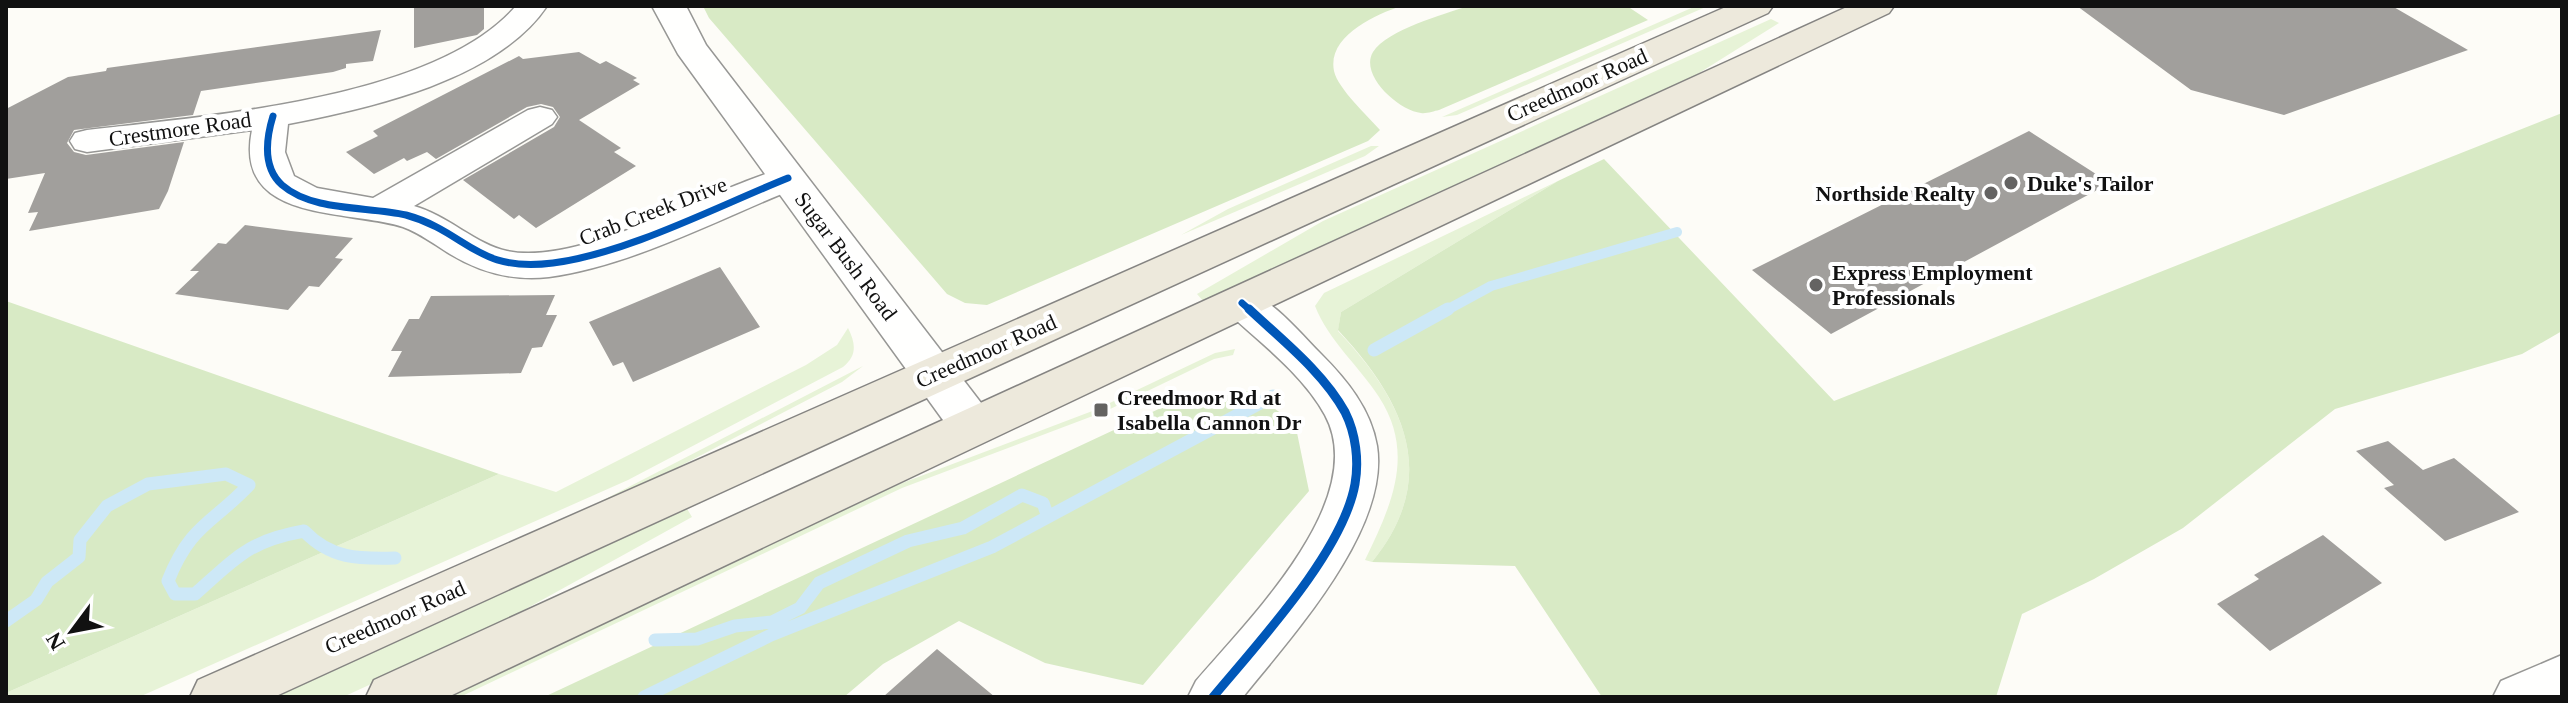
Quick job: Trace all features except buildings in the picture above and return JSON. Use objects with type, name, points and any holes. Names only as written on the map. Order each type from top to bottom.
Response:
[{"type":"main road","name":"Creedmoor Road","points":[[217,697],[1756,6]]},
{"type":"main road","points":[[393,697],[1877,6]]},
{"type":"street","name":"Crestmore Road","points":[[87,141],[273,116],[373,95],[434,72],[495,41],[518,24],[532,6]]},
{"type":"street","name":"Sugar Bush Road","points":[[669,6],[690,47],[972,425]]},
{"type":"street","name":"Crab Creek Drive","points":[[273,116],[267,134],[267,152],[270,169],[283,187],[316,200],[379,210],[434,224],[476,252],[502,263],[535,265],[572,260],[608,250],[788,178]]},
{"type":"street","points":[[379,210],[540,117]]},
{"type":"street","points":[[1213,697],[1296,591],[1336,533],[1355,489],[1358,450],[1342,409],[1297,356],[1242,303]]},
{"type":"street","points":[[2518,697],[2562,677]]},
{"type":"green space","points":[[703,6],[1401,6],[1355,29],[1338,47],[1334,59],[1334,71],[1341,86],[1380,130],[1368,141],[987,305],[965,303],[947,294],[709,18]]},
{"type":"green space","points":[[1468,6],[1627,6],[1648,20],[1439,110],[1428,113],[1412,111],[1392,99],[1376,81],[1370,61],[1373,52],[1403,30]]},
{"type":"green space","points":[[1696,6],[1708,6],[1457,115],[1442,117]]},
{"type":"green space","points":[[1771,19],[1779,23],[1691,78],[1204,302],[1197,294],[1323,221]]},
{"type":"green space","points":[[2562,113],[2562,331],[2522,354],[2335,409],[2183,528],[2094,579],[2022,614],[1996,697],[1602,697],[1515,566],[1372,562],[1393,531],[1405,500],[1409,470],[1406,441],[1381,385],[1338,330],[1341,312],[1558,181],[1604,159],[1834,401]]},
{"type":"green space","points":[[1371,146],[1379,146],[1365,156],[1181,235],[1228,209]]},
{"type":"green space","points":[[1558,181],[1341,312],[1338,331],[1362,358],[1396,413],[1406,441],[1409,470],[1405,500],[1393,531],[1372,562],[1365,560],[1391,500],[1398,459],[1396,439],[1379,397],[1336,342],[1315,306],[1324,293]]},
{"type":"green space","points":[[6,301],[499,474],[6,693]]},
{"type":"green space","points":[[848,328],[854,349],[851,359],[843,367],[628,480],[139,697],[6,697],[6,693],[499,474],[556,492],[806,365],[837,345]]},
{"type":"green space","points":[[1235,349],[1233,355],[1214,359],[1106,411],[902,488],[460,697],[447,697],[897,485],[1095,410],[1215,353]]},
{"type":"green space","points":[[863,366],[842,382],[634,490],[555,525]]},
{"type":"green space","points":[[1249,391],[1295,423],[1309,491],[1143,685],[1045,663],[959,621],[883,664],[844,697],[544,697],[1163,407]]},
{"type":"green space","points":[[686,507],[692,517],[482,633],[343,697],[265,697]]},
{"type":"waterway","points":[[1445,311],[1491,286],[1677,232]]},
{"type":"waterway","points":[[1374,350],[1448,309]]},
{"type":"waterway","points":[[1048,517],[1273,396]]},
{"type":"waterway","points":[[6,621],[36,600],[47,582],[79,557],[80,540],[107,506],[148,484],[226,474],[249,485],[185,548],[168,581],[175,594],[195,594],[233,561],[256,546],[304,531],[335,552],[369,558],[395,558]]},
{"type":"waterway","points":[[655,640],[697,639],[735,626],[772,622],[800,608],[819,583],[908,541],[963,528],[1022,495],[1043,503],[1048,517]]},
{"type":"waterway","points":[[644,697],[771,635],[992,547],[1048,517]]},
{"type":"cycle path","points":[[273,116],[268,134],[268,160],[275,177],[291,191],[321,201],[417,219],[488,258],[509,264],[543,264],[591,256],[788,178]]},
{"type":"cycle path","points":[[1213,697],[1295,594],[1335,535],[1348,508],[1356,476],[1354,437],[1343,409],[1310,368],[1242,303]]},
{"type":"place","name":"Duke's Tailor","points":[[2011,183]]},
{"type":"place","name":"Northside Realty","points":[[1991,193]]},
{"type":"place","name":"Express Employment Professionals","points":[[1816,285]]},
{"type":"place","name":"Creedmoor Rd at Isabella Cannon Dr","points":[[1101,410]]}]
